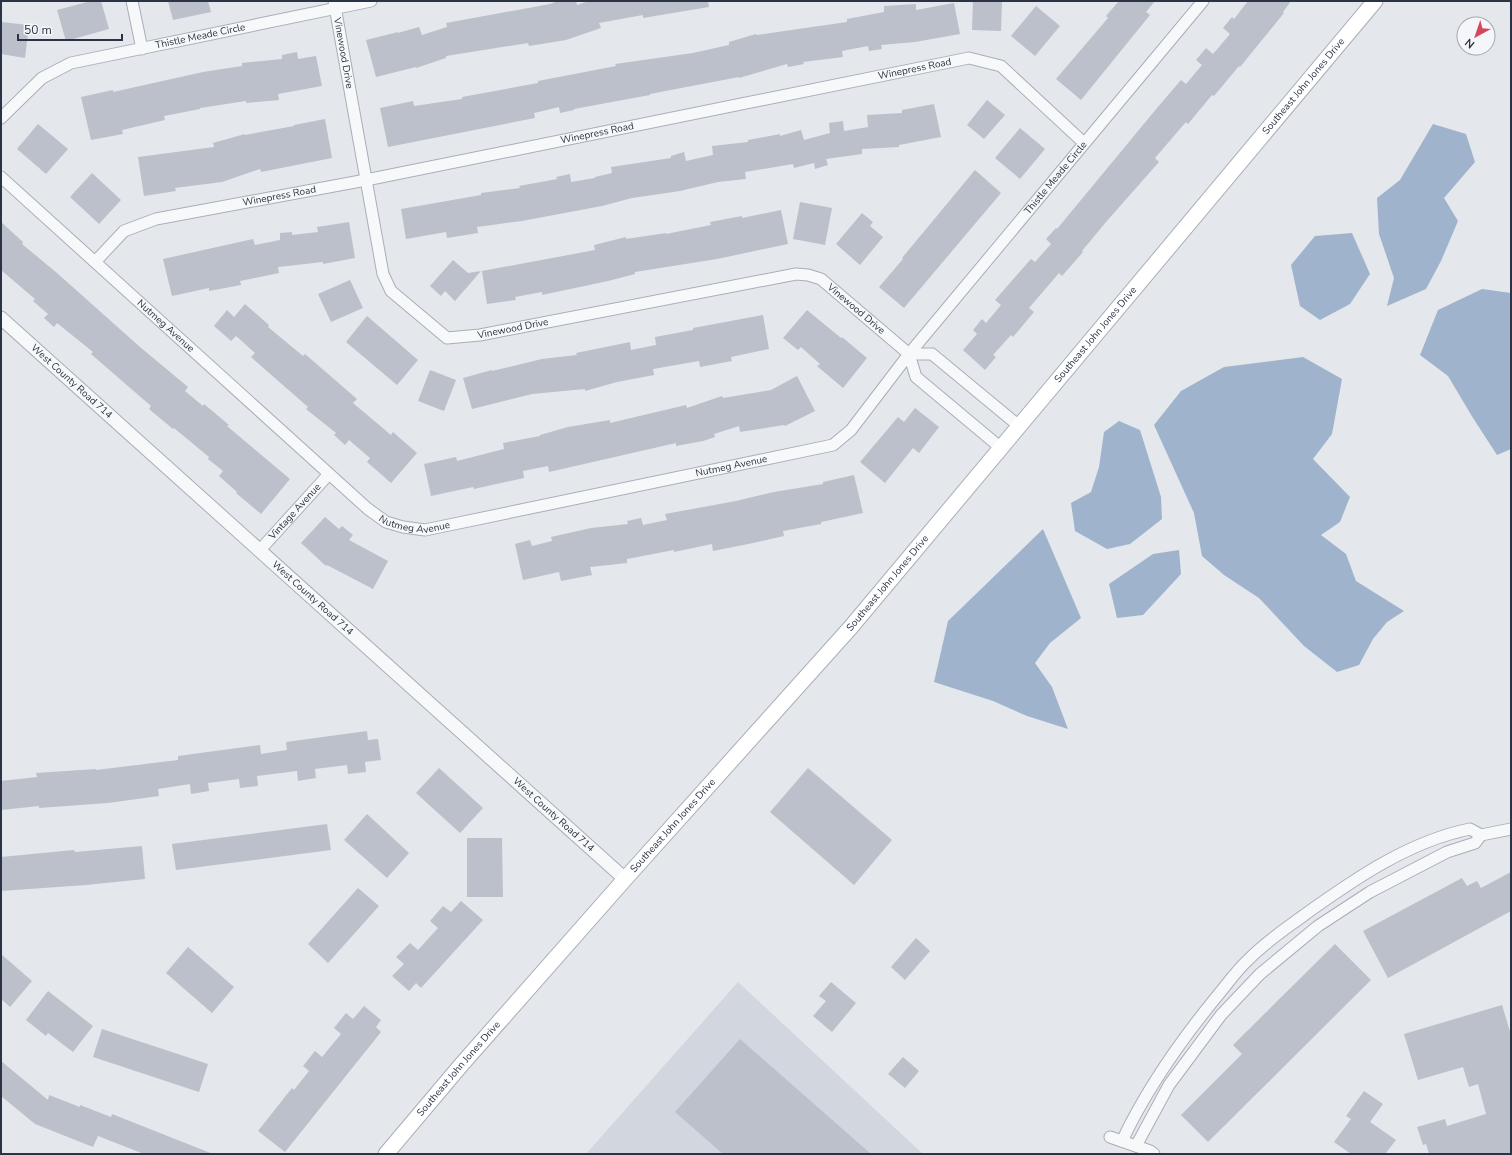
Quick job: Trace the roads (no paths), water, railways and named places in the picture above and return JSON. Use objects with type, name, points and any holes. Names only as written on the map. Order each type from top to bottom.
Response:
[{"type":"main road","name":"Southeast John Jones Drive","points":[[386,1154],[467,1058],[851,627],[1375,1]]},
{"type":"street","points":[[132,1],[142,48]]},
{"type":"street","name":"Thistle Meade Circle","points":[[1,118],[42,78],[71,63],[335,5],[371,1]]},
{"type":"street","name":"Thistle Meade Circle","points":[[909,354],[1203,1]]},
{"type":"street","name":"Vinewood Drive","points":[[335,5],[383,274],[391,291],[447,338],[480,335],[796,274],[808,275],[821,280],[909,354]]},
{"type":"street","name":"Winepress Road","points":[[95,262],[124,231],[156,219],[366,180],[969,58],[1001,66],[1084,143]]},
{"type":"street","name":"Nutmeg Avenue","points":[[1,177],[368,509],[386,522],[403,528],[425,530],[833,445],[851,430],[909,354]]},
{"type":"street","name":"West County Road 714","points":[[1,318],[625,879]]},
{"type":"street","points":[[1001,448],[916,377],[909,354],[932,354],[1019,426]]},
{"type":"street","name":"Vintage Avenue","points":[[260,550],[329,474]]},
{"type":"street","points":[[1122,1141],[1134,1115],[1164,1066],[1206,1010],[1248,960],[1286,928],[1350,882],[1395,856],[1453,832],[1470,829],[1481,835],[1511,829]]},
{"type":"street","points":[[1136,1146],[1169,1085],[1221,1015],[1260,974],[1318,926],[1370,892],[1447,852],[1475,843],[1481,835]]},
{"type":"street","points":[[1110,1137],[1150,1151],[1154,1154]]},
{"type":"water","points":[[1433,124],[1466,134],[1475,162],[1444,198],[1458,221],[1441,261],[1426,289],[1387,306],[1394,278],[1379,234],[1377,198],[1400,180]]},
{"type":"water","points":[[1352,233],[1370,274],[1350,304],[1320,320],[1300,306],[1291,265],[1315,236]]},
{"type":"water","points":[[1482,289],[1511,293],[1511,449],[1497,455],[1448,376],[1420,355],[1438,310]]},
{"type":"water","points":[[1303,357],[1342,379],[1332,434],[1313,459],[1350,497],[1340,522],[1321,535],[1346,554],[1356,581],[1404,611],[1387,622],[1373,639],[1359,665],[1337,672],[1304,646],[1259,598],[1224,575],[1202,556],[1194,513],[1154,425],[1181,391],[1224,367]]},
{"type":"water","points":[[1119,421],[1140,430],[1161,497],[1162,519],[1130,544],[1107,549],[1075,531],[1071,503],[1091,492],[1099,467],[1104,432]]},
{"type":"water","points":[[1043,529],[1081,618],[1050,643],[1035,663],[1052,687],[1068,729],[1027,716],[993,701],[934,682],[948,621]]},
{"type":"water","points":[[1179,550],[1181,574],[1143,615],[1117,618],[1109,584],[1153,554]]}]
